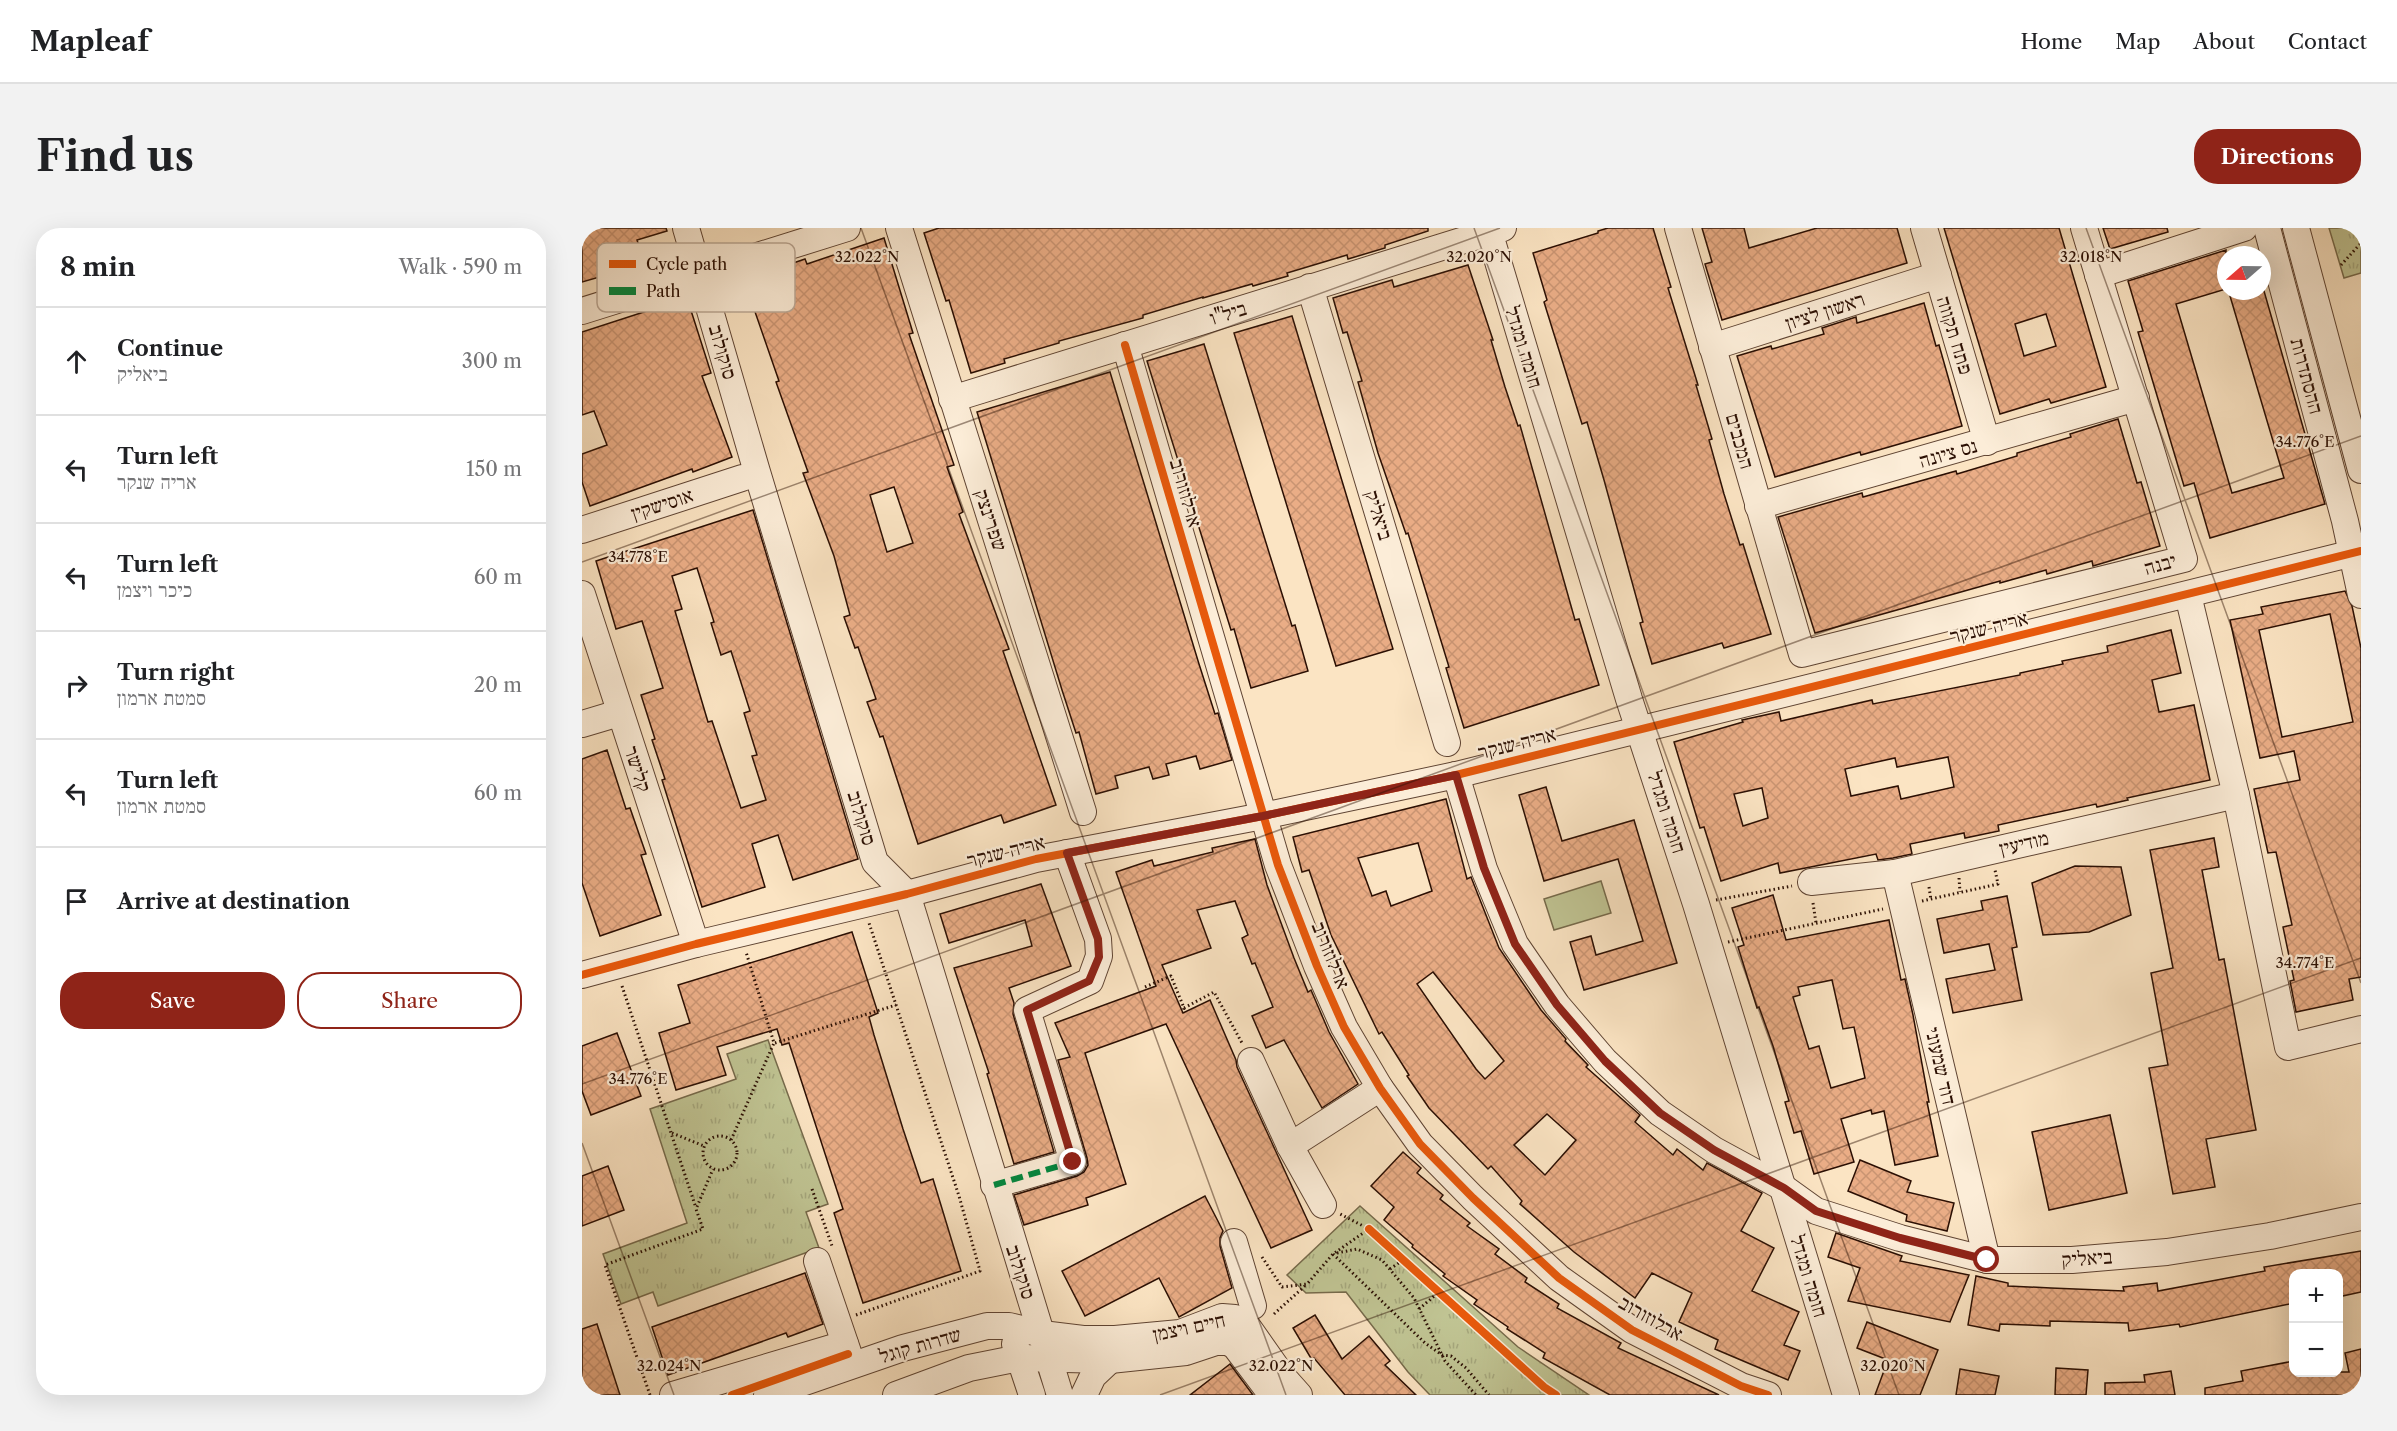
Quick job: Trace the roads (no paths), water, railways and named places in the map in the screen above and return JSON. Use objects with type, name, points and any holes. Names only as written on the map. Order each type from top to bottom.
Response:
[{"type":"street","name":"סוקולוב","points":[[686,228],[690,243]]},
{"type":"street","points":[[795,245],[847,228]]},
{"type":"street","name":"שפרינצק","points":[[899,228],[1083,812]]},
{"type":"street","name":"המכבים","points":[[1678,228],[1802,654]]},
{"type":"street","name":"פתח תקווה","points":[[1924,228],[1987,442]]},
{"type":"street","name":"יבנה","points":[[1802,654],[2184,559],[2084,228]]},
{"type":"street","points":[[2098,274],[2244,228]]},
{"type":"street","name":"ההסתדרות","points":[[2267,228],[2353,519],[2361,595]]},
{"type":"street","name":"ההסתדרות","points":[[2296,228],[2361,470]]},
{"type":"street","name":"ביל\"ו","points":[[952,399],[1493,229]]},
{"type":"street","name":"חומה ומגדל","points":[[1493,229],[1629,699],[1770,1142],[1840,1390]]},
{"type":"street","name":"ראשון לציון","points":[[1712,347],[1938,276]]},
{"type":"street","name":"ביאליק","points":[[1311,287],[1447,743]]},
{"type":"street","points":[[582,312],[597,307]]},
{"type":"street","name":"סוקולוב","points":[[711,312],[875,862],[907,894],[1060,1395]]},
{"type":"street","name":"ארלוזורוב","points":[[1125,345],[1282,874],[1317,966],[1344,1027],[1380,1088],[1420,1144],[1473,1198],[1559,1278],[1632,1330],[1741,1386],[1768,1395]]},
{"type":"street","name":"נס ציונה","points":[[1758,506],[2136,398]]},
{"type":"street","name":"אוסישקין","points":[[582,530],[742,478]]},
{"type":"street","name":"אריה שנקר","points":[[582,975],[696,944],[1067,853],[1263,816],[1456,775],[1641,731],[2356,552]]},
{"type":"street","name":"קלישר","points":[[582,594],[696,944]]},
{"type":"street","name":"יבנה","points":[[2188,595],[2236,795],[2288,1047],[2361,1029]]},
{"type":"street","points":[[582,724],[619,713]]},
{"type":"street","name":"ביאליק","points":[[1456,775],[1484,868],[1515,944],[1557,1005],[1605,1061],[1660,1113],[1727,1157],[1784,1188],[1816,1211],[1900,1238],[1987,1260],[2072,1260],[2167,1251],[2270,1236],[2361,1217]]},
{"type":"street","name":"מודיעין","points":[[1810,882],[1895,873],[2236,795]]},
{"type":"street","points":[[994,1185],[1073,1162],[1027,1010],[1089,981],[1099,957],[1098,939],[1067,853]]},
{"type":"street","name":"דוד שמעוני","points":[[1895,873],[1987,1260]]},
{"type":"street","points":[[1251,1060],[1290,1146],[1323,1205]]},
{"type":"street","points":[[1290,1146],[1380,1088]]},
{"type":"street","points":[[1727,1157],[1750,1154],[1770,1142]]},
{"type":"street","points":[[1794,1226],[1816,1211]]},
{"type":"street","points":[[1248,1251],[1258,1295],[1250,1321]]},
{"type":"street","points":[[673,1395],[765,1366],[849,1355],[826,1257]]},
{"type":"street","name":"חיים ויצמן","points":[[1045,1346],[1083,1339],[1115,1339],[1180,1333],[1222,1317],[1235,1318],[1250,1321],[1283,1377],[1299,1395]]},
{"type":"street","name":"שדרות קוגל","points":[[767,1395],[849,1355],[903,1348],[987,1326],[1009,1326],[1045,1346]]},
{"type":"street","name":"סוקולוב","points":[[1009,1326],[1032,1395]]},
{"type":"street","name":"חיים ויצמן","points":[[1045,1346],[1110,1359],[1186,1352],[1216,1342],[1228,1342],[1235,1346],[1272,1395]]},
{"type":"street","name":"שדרות קוגל","points":[[896,1395],[969,1368],[1019,1359],[1045,1346]]},
{"type":"street","points":[[1084,1395],[1093,1376],[1110,1359]]}]
